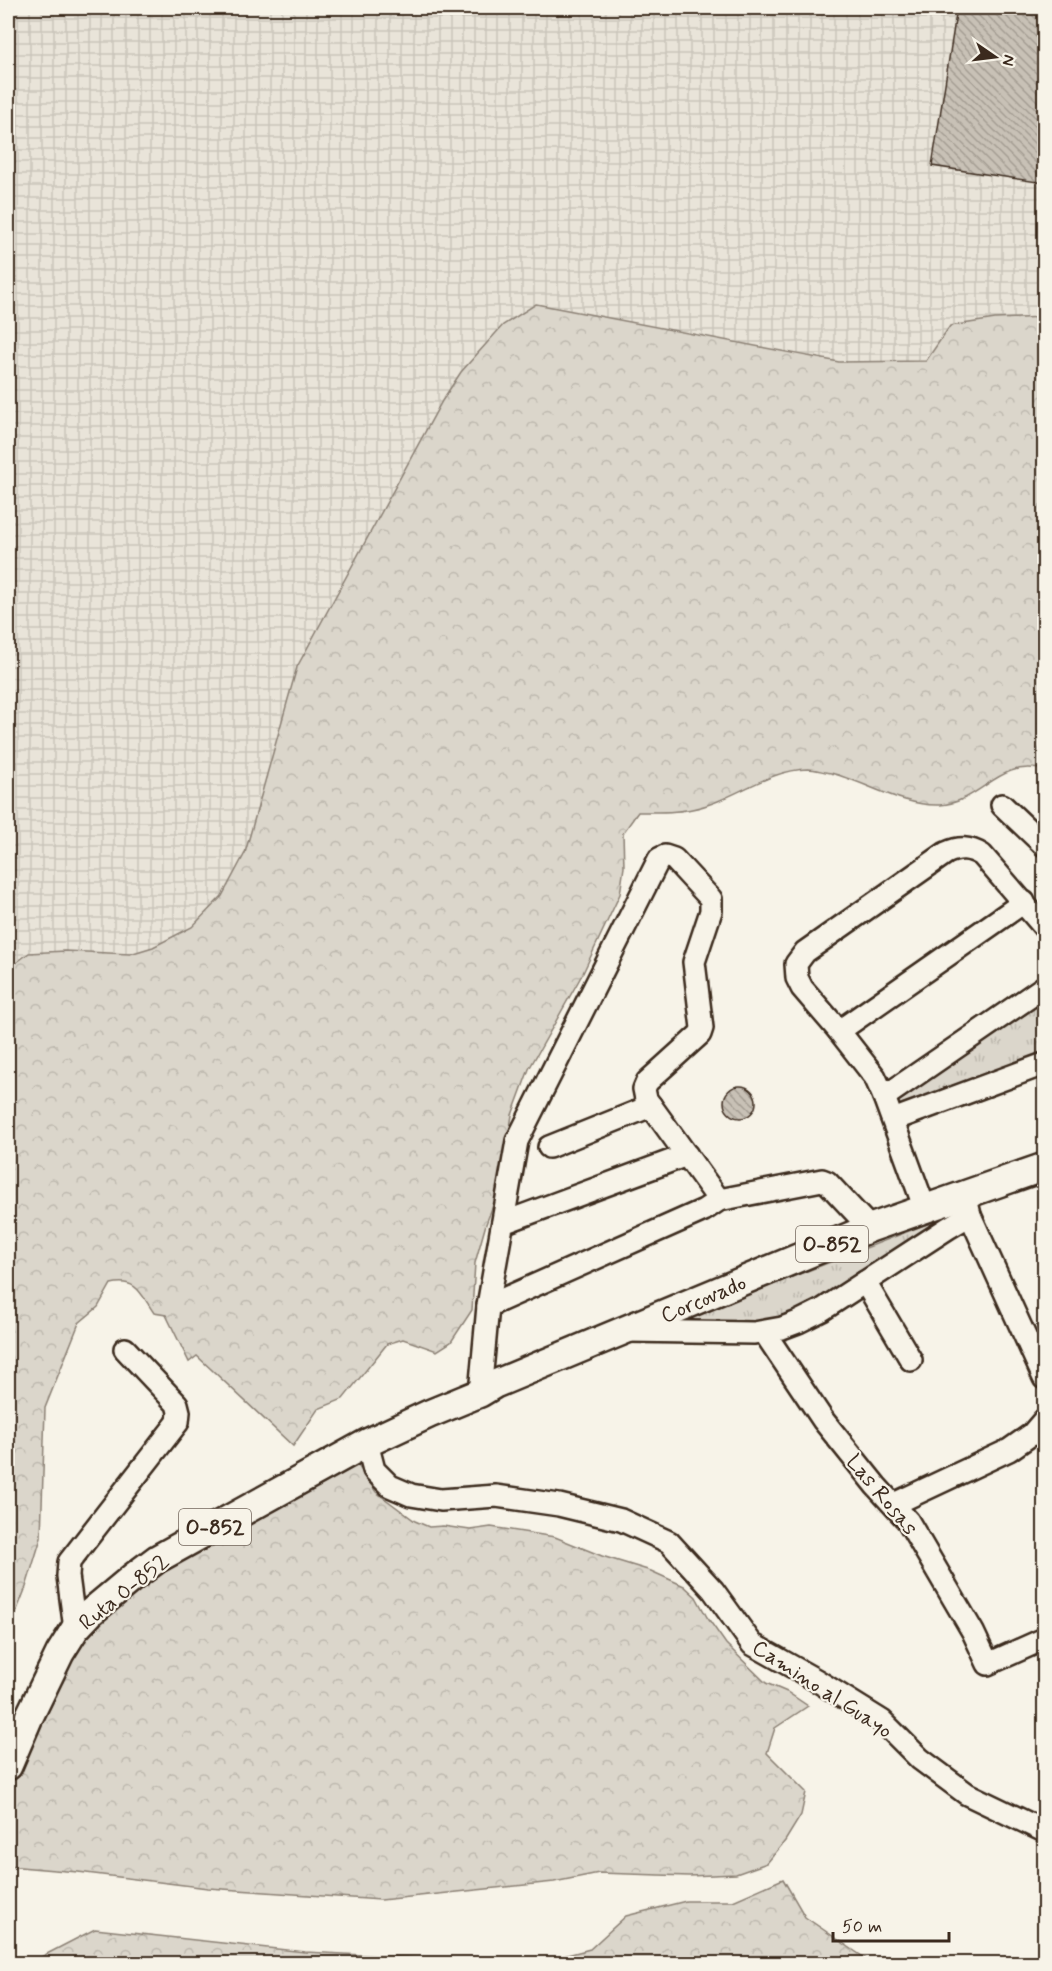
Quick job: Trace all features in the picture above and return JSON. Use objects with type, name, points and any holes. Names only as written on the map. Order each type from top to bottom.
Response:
[{"type":"main road","name":"Corcovado","points":[[368,1443],[480,1393],[495,1384],[870,1228],[925,1209],[968,1205],[1044,1167]]},
{"type":"main road","name":"Ruta O-852","points":[[8,1766],[60,1653],[75,1629],[91,1612],[157,1559],[368,1443]]},
{"type":"street","points":[[1002,805],[1044,845]]},
{"type":"street","points":[[925,1209],[884,1097],[871,1070],[799,983],[795,969],[798,960],[806,952],[946,854],[963,848],[978,852],[985,858],[1044,927]]},
{"type":"street","points":[[480,1393],[488,1306],[517,1141],[659,859],[665,856],[674,859],[711,899],[712,905],[694,962],[702,1028],[700,1035],[645,1085],[646,1099],[719,1200]]},
{"type":"street","points":[[839,1031],[1024,902]]},
{"type":"street","points":[[884,1097],[1044,987]]},
{"type":"street","points":[[892,1120],[1044,1064]]},
{"type":"street","points":[[549,1147],[651,1106]]},
{"type":"street","points":[[503,1223],[687,1155]]},
{"type":"street","points":[[488,1306],[704,1210],[719,1200],[822,1180],[827,1182],[870,1228]]},
{"type":"street","points":[[624,1331],[764,1332],[782,1328],[810,1317],[948,1228],[968,1205],[1044,1378]]},
{"type":"street","points":[[865,1282],[911,1360]]},
{"type":"street","name":"Las Rosas","points":[[764,1332],[829,1427],[876,1486],[908,1521],[973,1632],[988,1664],[1044,1639]]},
{"type":"street","points":[[75,1629],[68,1576],[69,1562],[178,1422],[177,1404],[125,1349]]},
{"type":"street","points":[[894,1504],[1010,1450],[1032,1434],[1044,1420]]},
{"type":"street","name":"Camino al Guayo","points":[[368,1443],[374,1470],[390,1486],[411,1495],[441,1500],[496,1496],[559,1505],[621,1520],[669,1542],[713,1590],[752,1644],[882,1721],[920,1759],[967,1794],[1044,1831]]},
{"type":"shaded area","points":[[8,8],[1044,8],[1044,317],[950,326],[926,361],[839,362],[442,401],[297,667],[245,853],[222,896],[192,927],[153,947],[130,954],[65,951],[29,953],[8,969]]},
{"type":"green space","points":[[536,304],[839,362],[926,361],[950,326],[995,319],[1044,317],[1044,770],[1028,768],[1014,770],[968,797],[940,805],[926,805],[899,798],[831,773],[808,769],[778,775],[722,800],[692,809],[672,812],[638,812],[623,833],[624,867],[620,894],[583,973],[529,1069],[512,1115],[501,1184],[475,1263],[472,1310],[451,1342],[437,1351],[403,1339],[387,1344],[343,1399],[318,1409],[293,1446],[197,1356],[189,1362],[166,1315],[154,1313],[137,1289],[127,1283],[111,1284],[98,1307],[79,1323],[45,1408],[41,1538],[26,1587],[8,1633],[8,969],[29,953],[65,951],[130,954],[153,947],[192,927],[222,896],[245,853],[297,667],[442,401],[461,372],[503,325]]},
{"type":"green space","points":[[1044,993],[1044,1061],[899,1114],[895,1097]]},
{"type":"green space","points":[[947,1216],[945,1221],[821,1304],[781,1322],[668,1326]]},
{"type":"green space","points":[[355,1461],[376,1492],[415,1521],[429,1527],[443,1526],[470,1530],[491,1527],[555,1537],[602,1556],[651,1571],[684,1586],[696,1597],[726,1644],[766,1683],[787,1692],[808,1706],[775,1728],[767,1753],[806,1792],[801,1815],[785,1841],[767,1863],[736,1874],[689,1876],[599,1873],[554,1882],[381,1900],[208,1888],[8,1866],[8,1754],[71,1639],[207,1538]]},
{"type":"green space","points":[[783,1879],[805,1917],[872,1963],[537,1963],[590,1949],[626,1916],[686,1901],[733,1901]]},
{"type":"green space","points":[[95,1929],[305,1952],[517,1963],[82,1964],[43,1956]]},
{"type":"building","points":[[957,8],[1044,8],[1044,183],[932,166]]},
{"type":"building","points":[[740,1086],[751,1091],[756,1102],[751,1113],[740,1118],[729,1113],[724,1102],[729,1091]]}]
